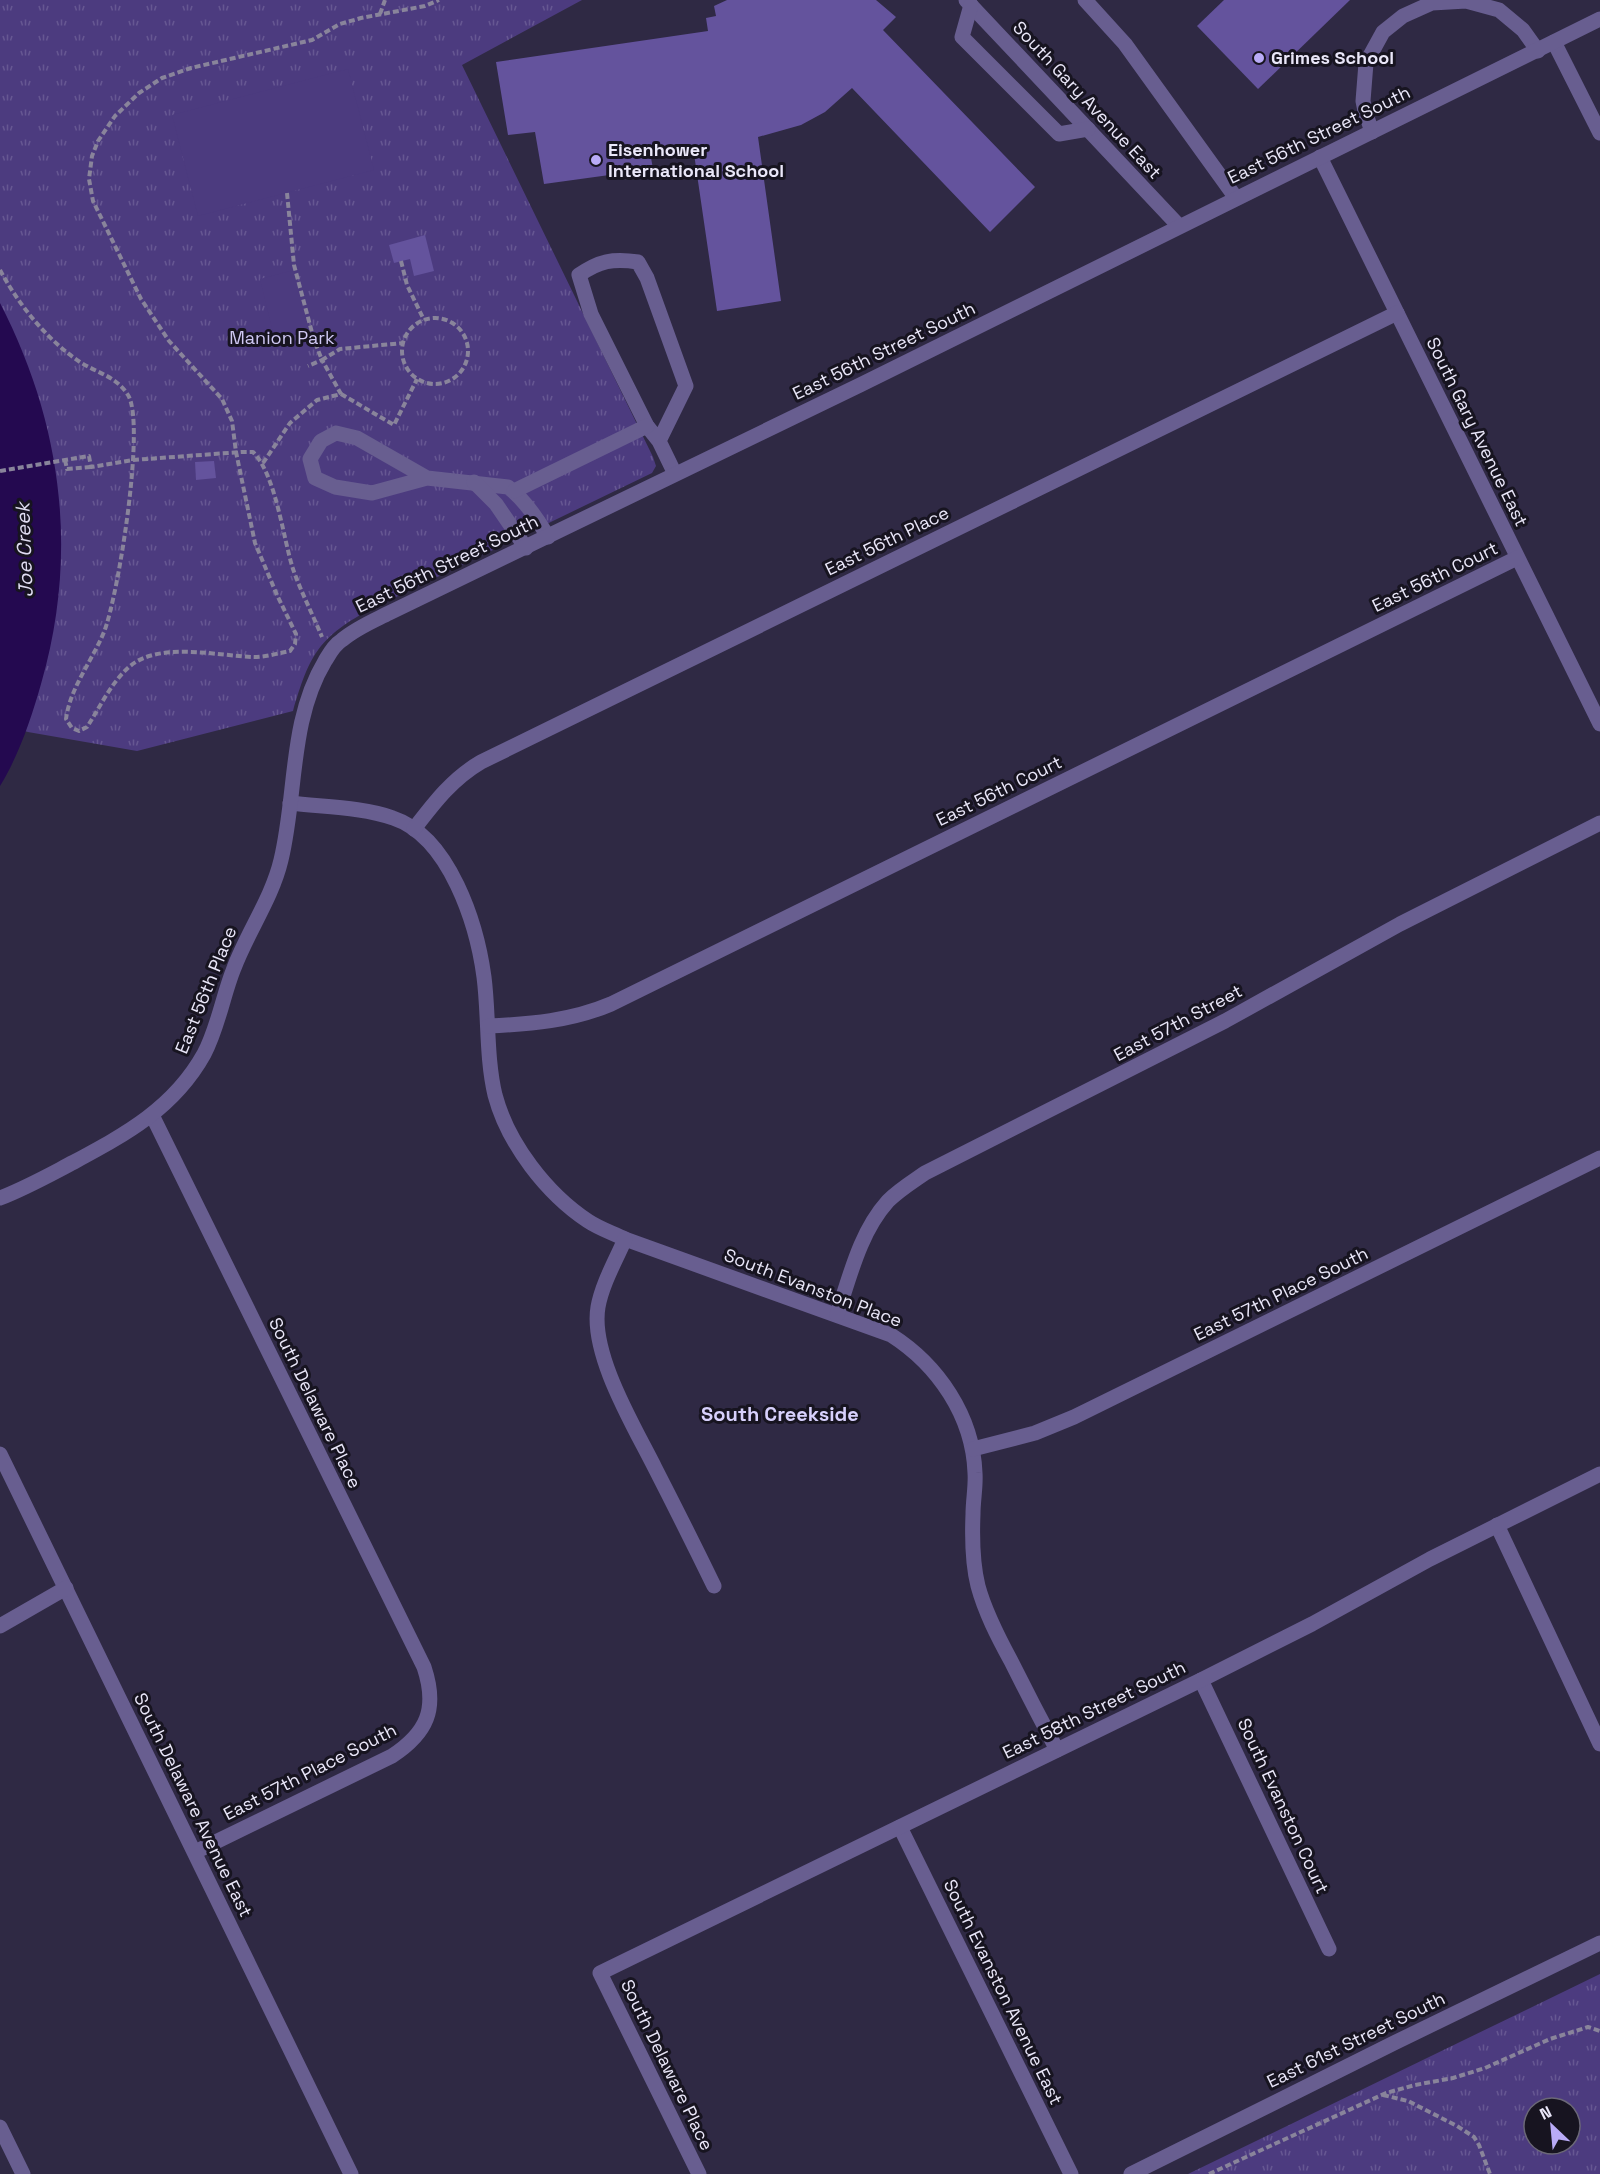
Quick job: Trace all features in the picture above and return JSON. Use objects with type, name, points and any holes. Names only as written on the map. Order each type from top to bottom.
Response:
[{"type":"street","points":[[1085,0],[1125,44],[1236,198]]},
{"type":"street","points":[[1372,132],[1364,101],[1366,63],[1383,32],[1403,16],[1432,3],[1466,1],[1499,10],[1523,30],[1538,51]]},
{"type":"street","points":[[969,2],[962,36],[1059,134],[1088,129]]},
{"type":"street","name":"South Gary Avenue East","points":[[969,2],[1179,226]]},
{"type":"street","name":"East 56th Street South","points":[[290,803],[299,736],[314,679],[341,640],[389,613],[880,375],[1600,19]]},
{"type":"street","points":[[1554,42],[1600,133]]},
{"type":"street","name":"South Gary Avenue East","points":[[1320,157],[1600,724]]},
{"type":"street","points":[[659,441],[686,386],[647,278],[638,262],[624,259],[596,264],[579,275],[591,314],[647,426],[659,441],[675,474]]},
{"type":"street","name":"East 56th Place","points":[[414,829],[450,785],[481,762],[1396,314]]},
{"type":"street","points":[[514,491],[647,426]]},
{"type":"street","points":[[427,478],[357,438],[336,433],[321,441],[310,459],[315,478],[335,487],[372,493],[427,478],[508,487],[537,519],[548,537]]},
{"type":"street","points":[[474,482],[496,504],[525,548]]},
{"type":"street","name":"East 56th Court","points":[[488,1026],[563,1020],[601,1008],[1517,558]]},
{"type":"street","points":[[290,803],[394,818],[414,829],[437,851],[449,870],[470,918],[479,948],[484,978],[490,1069],[504,1118],[516,1143],[531,1165],[568,1206],[590,1222],[625,1239],[598,1307],[598,1330],[602,1352],[620,1398],[714,1586]]},
{"type":"street","name":"East 56th Place","points":[[0,1198],[33,1184],[126,1134],[173,1096],[192,1074],[206,1051],[234,966],[271,892],[281,860],[290,803]]},
{"type":"street","name":"East 57th Street","points":[[837,1315],[864,1237],[875,1219],[888,1201],[925,1173],[1226,1021],[1400,924],[1600,823]]},
{"type":"street","name":"South Delaware Place","points":[[152,1115],[424,1667],[428,1682],[428,1711]]},
{"type":"street","name":"East 57th Place South","points":[[973,1449],[1035,1433],[1074,1417],[1600,1158]]},
{"type":"street","name":"South Evanston Place","points":[[625,1239],[891,1335],[910,1347],[930,1366],[950,1393],[964,1419],[973,1449],[975,1474],[972,1555],[979,1588],[993,1626],[1057,1750]]},
{"type":"street","name":"South Delaware Avenue East","points":[[0,1454],[351,2174]]},
{"type":"street","name":"East 58th Street South","points":[[600,1973],[1201,1680],[1312,1624],[1430,1559],[1600,1474]]},
{"type":"street","points":[[1497,1525],[1600,1744]]},
{"type":"street","points":[[0,1626],[66,1588]]},
{"type":"street","name":"South Evanston Court","points":[[1201,1680],[1329,1949]]},
{"type":"street","name":"East 57th Place South","points":[[195,1852],[392,1756],[410,1744],[419,1733],[425,1724],[428,1711]]},
{"type":"street","name":"South Evanston Avenue East","points":[[900,1827],[1071,2174]]},
{"type":"street","name":"East 61st Street South","points":[[1131,2174],[1396,2042],[1600,1944]]},
{"type":"street","name":"South Delaware Place","points":[[600,1973],[699,2174]]},
{"type":"street","points":[[0,2127],[23,2174]]},
{"type":"path","points":[[380,14],[385,0]]},
{"type":"path","points":[[0,270],[25,311],[51,337],[79,362],[112,377],[122,386],[129,397],[133,414],[133,460],[128,513],[105,630],[67,711],[66,719],[72,728],[79,731],[87,727],[116,682],[130,666],[148,655],[180,652],[257,657],[290,651],[295,644],[296,634],[255,543],[236,452],[232,421],[222,399],[169,341],[141,299],[93,201],[89,179],[92,156],[98,141],[115,116],[139,93],[162,78],[201,66],[312,40],[340,24],[425,6],[439,0]]},
{"type":"path","points":[[287,193],[294,265],[314,340],[341,394],[394,425],[417,379]]},
{"type":"path","points":[[401,261],[407,285],[424,320]]},
{"type":"path","points":[[441,318],[451,321],[466,336],[469,357],[465,368],[447,382],[424,383],[407,368],[403,358],[403,343],[411,327],[424,320],[441,318]]},
{"type":"path","points":[[308,366],[340,349],[403,343]]},
{"type":"path","points":[[262,464],[290,423],[317,400],[341,394]]},
{"type":"path","points":[[65,460],[67,469],[133,460],[253,452],[262,464],[281,518],[293,569],[326,644]]},
{"type":"path","points":[[0,471],[89,456],[91,467]]},
{"type":"path","points":[[1209,2174],[1382,2095],[1485,2068],[1550,2039],[1588,2027],[1600,2031]]},
{"type":"path","points":[[1382,2095],[1408,2101],[1474,2137],[1490,2174]]},
{"type":"green space","name":"Manion Park","points":[[0,0],[582,0],[462,65],[653,457],[656,466],[652,473],[350,621],[317,651],[304,677],[293,711],[137,751],[28,732],[0,724]]},
{"type":"green space","points":[[348,69],[374,170],[198,216],[172,115]]},
{"type":"green space","points":[[294,270],[309,331],[275,341],[260,279]]},
{"type":"green space","points":[[1600,1974],[1600,2174],[1188,2174]]},
{"type":"water","name":"Joe Creek","points":[[0,303],[21,348],[38,395],[50,442],[58,489],[61,538],[59,586],[53,635],[41,684],[24,736],[0,786]]},
{"type":"building","name":"Eisenhower International School","points":[[727,0],[876,0],[896,17],[883,30],[1035,187],[990,232],[852,88],[825,112],[801,125],[758,137],[781,301],[717,311],[693,147],[650,152],[653,169],[544,184],[535,132],[508,135],[496,62],[708,31],[706,18],[716,16],[714,6]]},
{"type":"building","name":"Grimes School","points":[[1224,0],[1350,0],[1258,89],[1197,26]]},
{"type":"building","points":[[425,235],[434,271],[414,276],[410,259],[394,263],[389,245]]},
{"type":"building","points":[[214,461],[216,478],[196,480],[195,462]]},
{"type":"place","name":"Grimes School","points":[[1259,58]]},
{"type":"place","name":"Eisenhower International School","points":[[596,160]]},
{"type":"district","name":"South Creekside","points":[[780,1414]]}]
